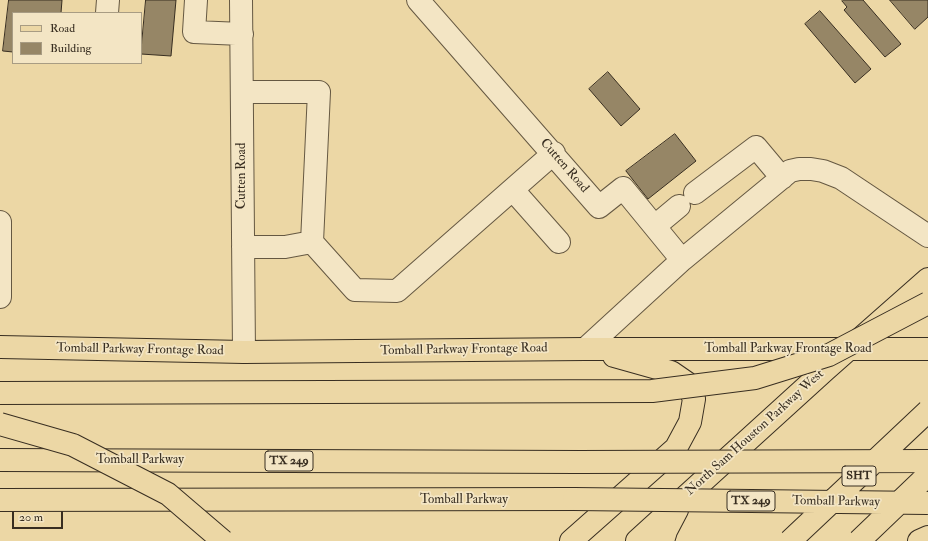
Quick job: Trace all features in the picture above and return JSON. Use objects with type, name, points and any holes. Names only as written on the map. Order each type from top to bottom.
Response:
[{"type":"main road","name":"North Sam Houston Parkway West","points":[[637,541],[848,349],[928,279]]},
{"type":"main road","points":[[0,393],[652,391],[755,378],[829,355],[928,303]]},
{"type":"main road","name":"Tomball Parkway Frontage Road","points":[[0,347],[244,352],[584,348],[928,349]]},
{"type":"main road","points":[[572,541],[676,448],[690,422],[694,399],[687,384],[671,372],[584,348]]},
{"type":"main road","name":"SHT","points":[[790,541],[928,411]]},
{"type":"main road","points":[[0,424],[74,445],[168,494],[223,541]]},
{"type":"main road","name":"Tomball Parkway","points":[[0,460],[578,462],[928,461]]},
{"type":"main road","points":[[859,541],[928,475]]},
{"type":"main road","points":[[663,541],[672,517],[688,494]]},
{"type":"main road","name":"Tomball Parkway","points":[[0,500],[574,499],[928,503]]},
{"type":"main road","points":[[919,541],[928,537]]},
{"type":"street","points":[[107,12],[108,0]]},
{"type":"street","points":[[196,0],[194,32],[242,34]]},
{"type":"street","name":"Cutten Road","points":[[241,0],[244,352]]},
{"type":"street","name":"Cutten Road","points":[[418,0],[554,153],[599,207],[623,188],[655,226]]},
{"type":"street","points":[[242,92],[319,92],[312,242],[355,290],[398,291],[554,153]]},
{"type":"street","points":[[682,260],[655,226],[756,147],[782,178]]},
{"type":"street","points":[[584,348],[682,260],[790,171],[799,169],[823,171],[841,178],[928,236]]},
{"type":"street","points":[[513,190],[559,242]]},
{"type":"street","points":[[0,222],[0,297]]},
{"type":"street","points":[[243,247],[285,247],[312,242]]},
{"type":"building","points":[[9,0],[62,0],[61,12],[12,12],[12,52],[3,51]]},
{"type":"building","points":[[146,0],[176,0],[171,56],[142,54]]},
{"type":"building","points":[[863,0],[901,44],[885,57],[844,10],[847,7],[842,1]]},
{"type":"building","points":[[890,0],[928,0],[928,17],[915,29]]},
{"type":"building","points":[[820,11],[871,69],[855,83],[805,24]]},
{"type":"building","points":[[608,72],[640,109],[621,126],[589,89]]},
{"type":"building","points":[[675,134],[696,161],[648,199],[626,171]]}]
